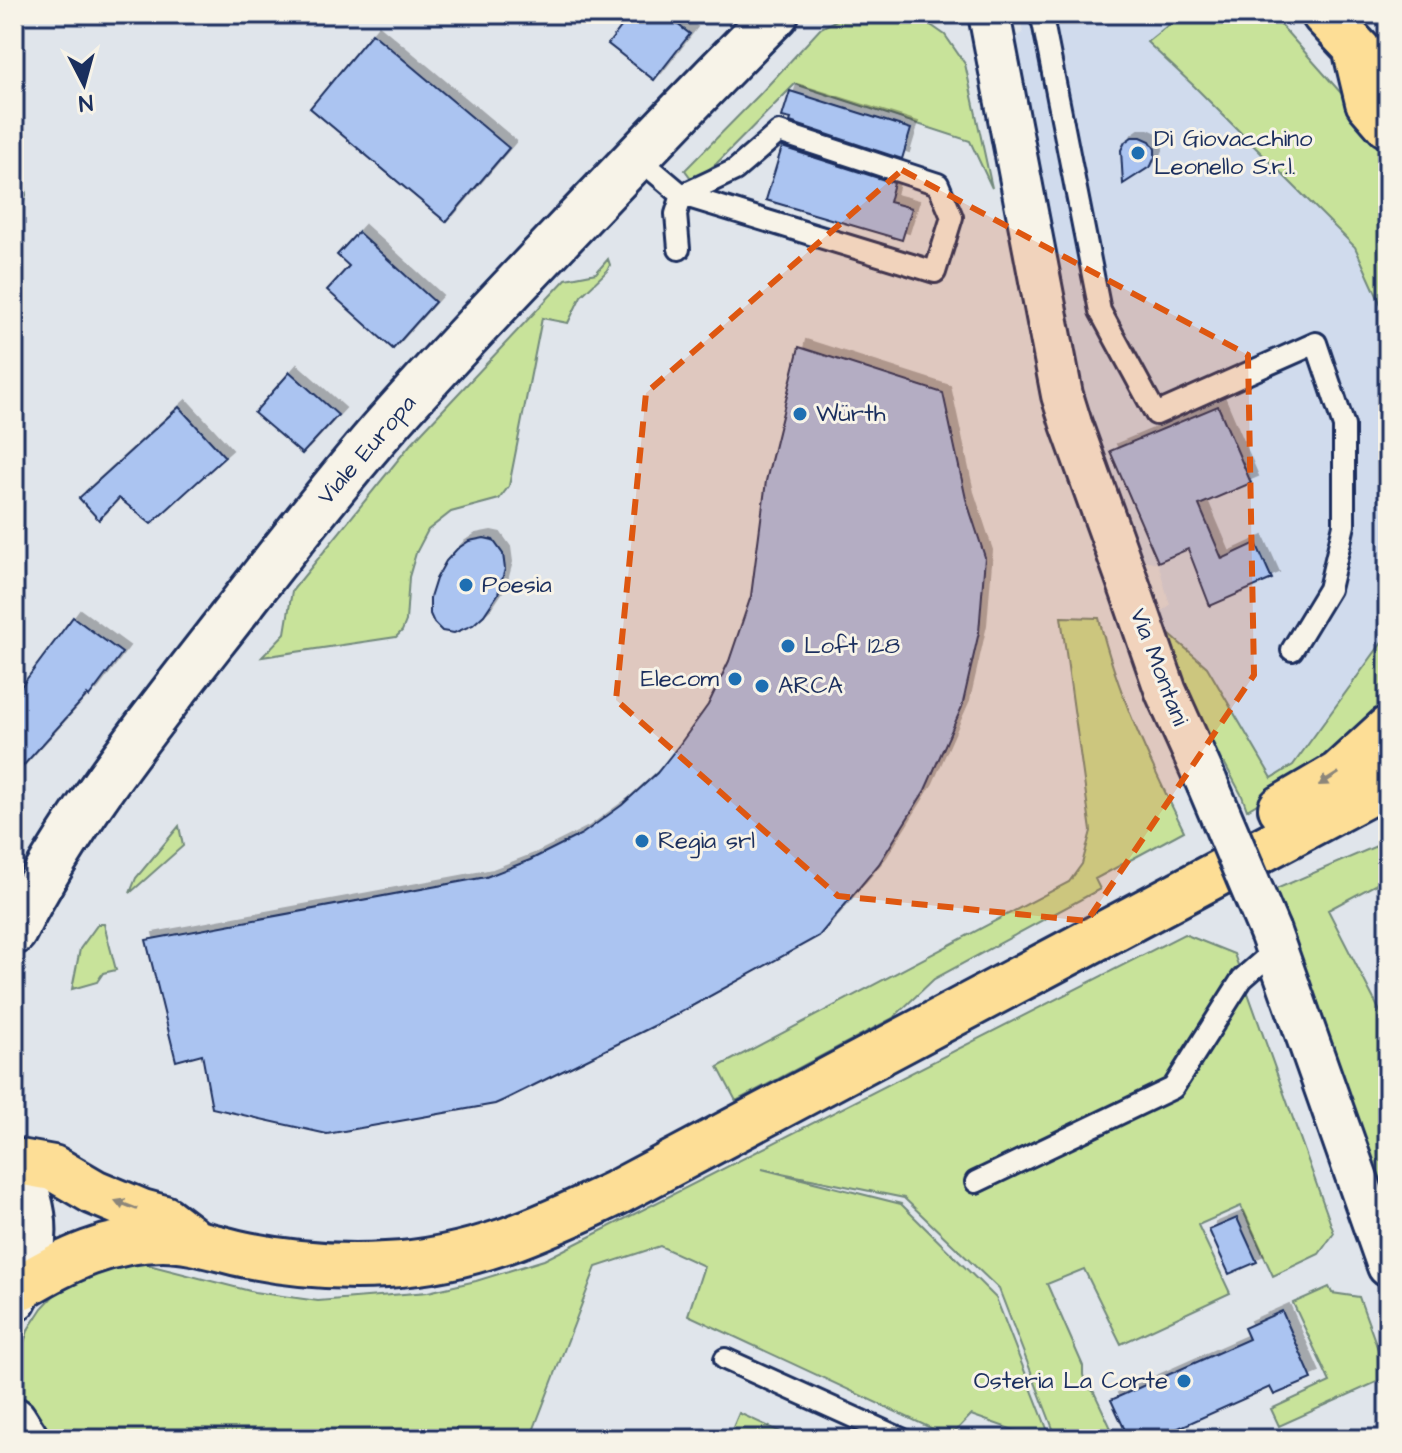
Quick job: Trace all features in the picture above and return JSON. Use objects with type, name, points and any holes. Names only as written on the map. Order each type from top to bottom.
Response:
[{"type":"highway","points":[[1324,14],[1388,82]]},
{"type":"highway","points":[[1354,45],[1368,102],[1388,125]]},
{"type":"highway","points":[[1202,882],[1247,829],[1339,774],[1388,729]]},
{"type":"highway","points":[[18,1293],[75,1257],[133,1241],[194,1241],[246,1255],[294,1263],[355,1266],[444,1259],[510,1241],[616,1193],[1388,783]]},
{"type":"highway","points":[[1278,841],[1365,825],[1388,817]]},
{"type":"highway","points":[[14,1164],[53,1168],[94,1192],[164,1218],[194,1241]]},
{"type":"main road","name":"Viale Europa","points":[[14,932],[34,892],[63,846],[121,763],[321,502],[436,370],[637,157],[781,16]]},
{"type":"main road","points":[[14,1164],[30,1200],[34,1223],[34,1245],[18,1293]]},
{"type":"main road","points":[[14,1420],[26,1439]]},
{"type":"street","name":"Via Montani","points":[[964,14],[992,32],[1066,409],[1166,692],[1273,941],[1388,1266]]},
{"type":"lane","points":[[1038,14],[1043,22],[1100,311],[1156,414],[1316,343],[1344,426],[1344,525],[1329,589],[1292,650]]},
{"type":"lane","points":[[637,157],[682,195],[935,272],[952,217],[938,184],[779,132],[735,170],[682,195],[676,214],[679,249]]},
{"type":"lane","points":[[976,1182],[1173,1088],[1242,979],[1273,941]]},
{"type":"lane","points":[[725,1359],[902,1439]]},
{"type":"highlighted area","points":[[902,170],[1248,355],[1254,675],[1087,921],[838,896],[616,700],[646,393]]},
{"type":"shaded area","points":[[1020,14],[1182,14],[1148,43],[1355,247],[1388,320],[1388,625],[1383,641],[1293,765],[1272,778],[1207,667],[1162,628],[1157,615],[1170,605],[1158,563],[1139,559],[1068,347],[1010,41],[1023,33]]},
{"type":"green space","points":[[853,14],[915,14],[945,35],[965,64],[992,188],[970,141],[795,84],[716,164],[693,181],[685,170],[821,28]]},
{"type":"green space","points":[[1182,14],[1271,14],[1388,146],[1388,320],[1355,247],[1147,42]]},
{"type":"green space","points":[[14,101],[26,195],[14,221]]},
{"type":"green space","points":[[608,259],[610,265],[607,271],[581,296],[568,323],[542,318],[509,486],[499,499],[451,512],[428,530],[416,553],[409,577],[406,621],[402,631],[396,637],[262,657],[285,633],[292,591],[410,445],[566,279],[596,273]]},
{"type":"green space","points":[[1061,617],[1099,618],[1125,700],[1184,831],[1095,879],[1100,889],[934,979],[893,1018],[736,1101],[718,1067],[1069,882],[1082,864],[1091,831]]},
{"type":"green space","points":[[1388,625],[1388,696],[1362,730],[1314,770],[1247,810],[1225,764],[1217,768],[1162,628],[1207,667],[1272,778],[1293,765],[1383,641]]},
{"type":"green space","points":[[179,826],[183,846],[130,893],[136,878]]},
{"type":"green space","points":[[1388,841],[1388,878],[1328,910],[1388,1027],[1388,1220],[1355,1137],[1276,889]]},
{"type":"green space","points":[[98,924],[104,924],[116,970],[103,973],[97,982],[72,989],[80,949]]},
{"type":"green space","points":[[1184,934],[1234,954],[1334,1233],[1319,1254],[1273,1276],[1241,1206],[1198,1225],[1230,1293],[1121,1344],[1084,1269],[1047,1284],[1083,1366],[1087,1386],[1094,1392],[1116,1439],[1057,1439],[999,1289],[904,1198],[762,1169],[901,1204],[996,1298],[1051,1439],[1039,1439],[971,1415],[950,1437],[688,1315],[704,1266],[660,1246],[596,1267],[530,1439],[504,1436],[502,1439],[43,1439],[19,1402],[22,1348],[29,1328],[59,1290],[95,1264],[129,1260],[254,1292],[318,1301],[428,1292],[476,1281],[544,1260]]},
{"type":"green space","points":[[1329,1287],[1332,1293],[1359,1297],[1388,1377],[1279,1426],[1271,1409],[1330,1382],[1293,1303]]},
{"type":"green space","points":[[739,1413],[796,1439],[728,1439]]},
{"type":"building","points":[[631,14],[664,14],[690,34],[654,80],[608,44]]},
{"type":"building","points":[[372,33],[509,148],[446,222],[310,108]]},
{"type":"building","points":[[790,91],[911,129],[902,159],[790,122],[791,119],[782,117]]},
{"type":"building","points":[[1132,137],[1150,141],[1155,157],[1151,166],[1123,184],[1121,150]]},
{"type":"building","points":[[782,147],[894,183],[889,202],[912,208],[902,240],[766,200]]},
{"type":"building","points":[[358,232],[435,302],[393,349],[327,290],[349,266],[337,255]]},
{"type":"building","points":[[799,347],[943,393],[966,499],[985,557],[979,632],[962,707],[925,790],[879,864],[819,936],[672,1017],[495,1104],[327,1134],[212,1108],[202,1054],[176,1061],[146,940],[486,877],[530,860],[582,834],[622,805],[657,773],[680,744],[708,705],[729,661],[751,596],[766,481]]},
{"type":"building","points":[[290,372],[338,415],[302,454],[254,413]]},
{"type":"building","points":[[1218,406],[1251,483],[1199,505],[1222,559],[1256,543],[1272,579],[1210,606],[1188,549],[1158,562],[1110,451]]},
{"type":"building","points":[[179,407],[225,457],[151,524],[119,498],[99,520],[79,498]]},
{"type":"building","points":[[493,540],[503,554],[505,569],[498,594],[473,625],[454,633],[442,631],[430,614],[430,598],[436,579],[457,549],[469,541]]},
{"type":"building","points":[[73,617],[122,653],[89,697],[87,695],[14,776],[14,696]]},
{"type":"building","points":[[1237,1218],[1257,1262],[1229,1274],[1209,1230]]},
{"type":"building","points":[[1282,1311],[1312,1379],[1274,1395],[1270,1387],[1154,1439],[1129,1439],[1111,1400],[1249,1339],[1244,1328]]},
{"type":"place","name":"Di Giovacchino Leonello S.r.l.","points":[[1138,153]]},
{"type":"place","name":"Würth","points":[[800,414]]},
{"type":"place","name":"Poesia","points":[[466,585]]},
{"type":"place","name":"Loft 128","points":[[788,646]]},
{"type":"place","name":"Elecom","points":[[735,679]]},
{"type":"place","name":"ARCA","points":[[762,686]]},
{"type":"place","name":"Regia srl","points":[[642,841]]},
{"type":"place","name":"Osteria La Corte","points":[[1184,1381]]}]
